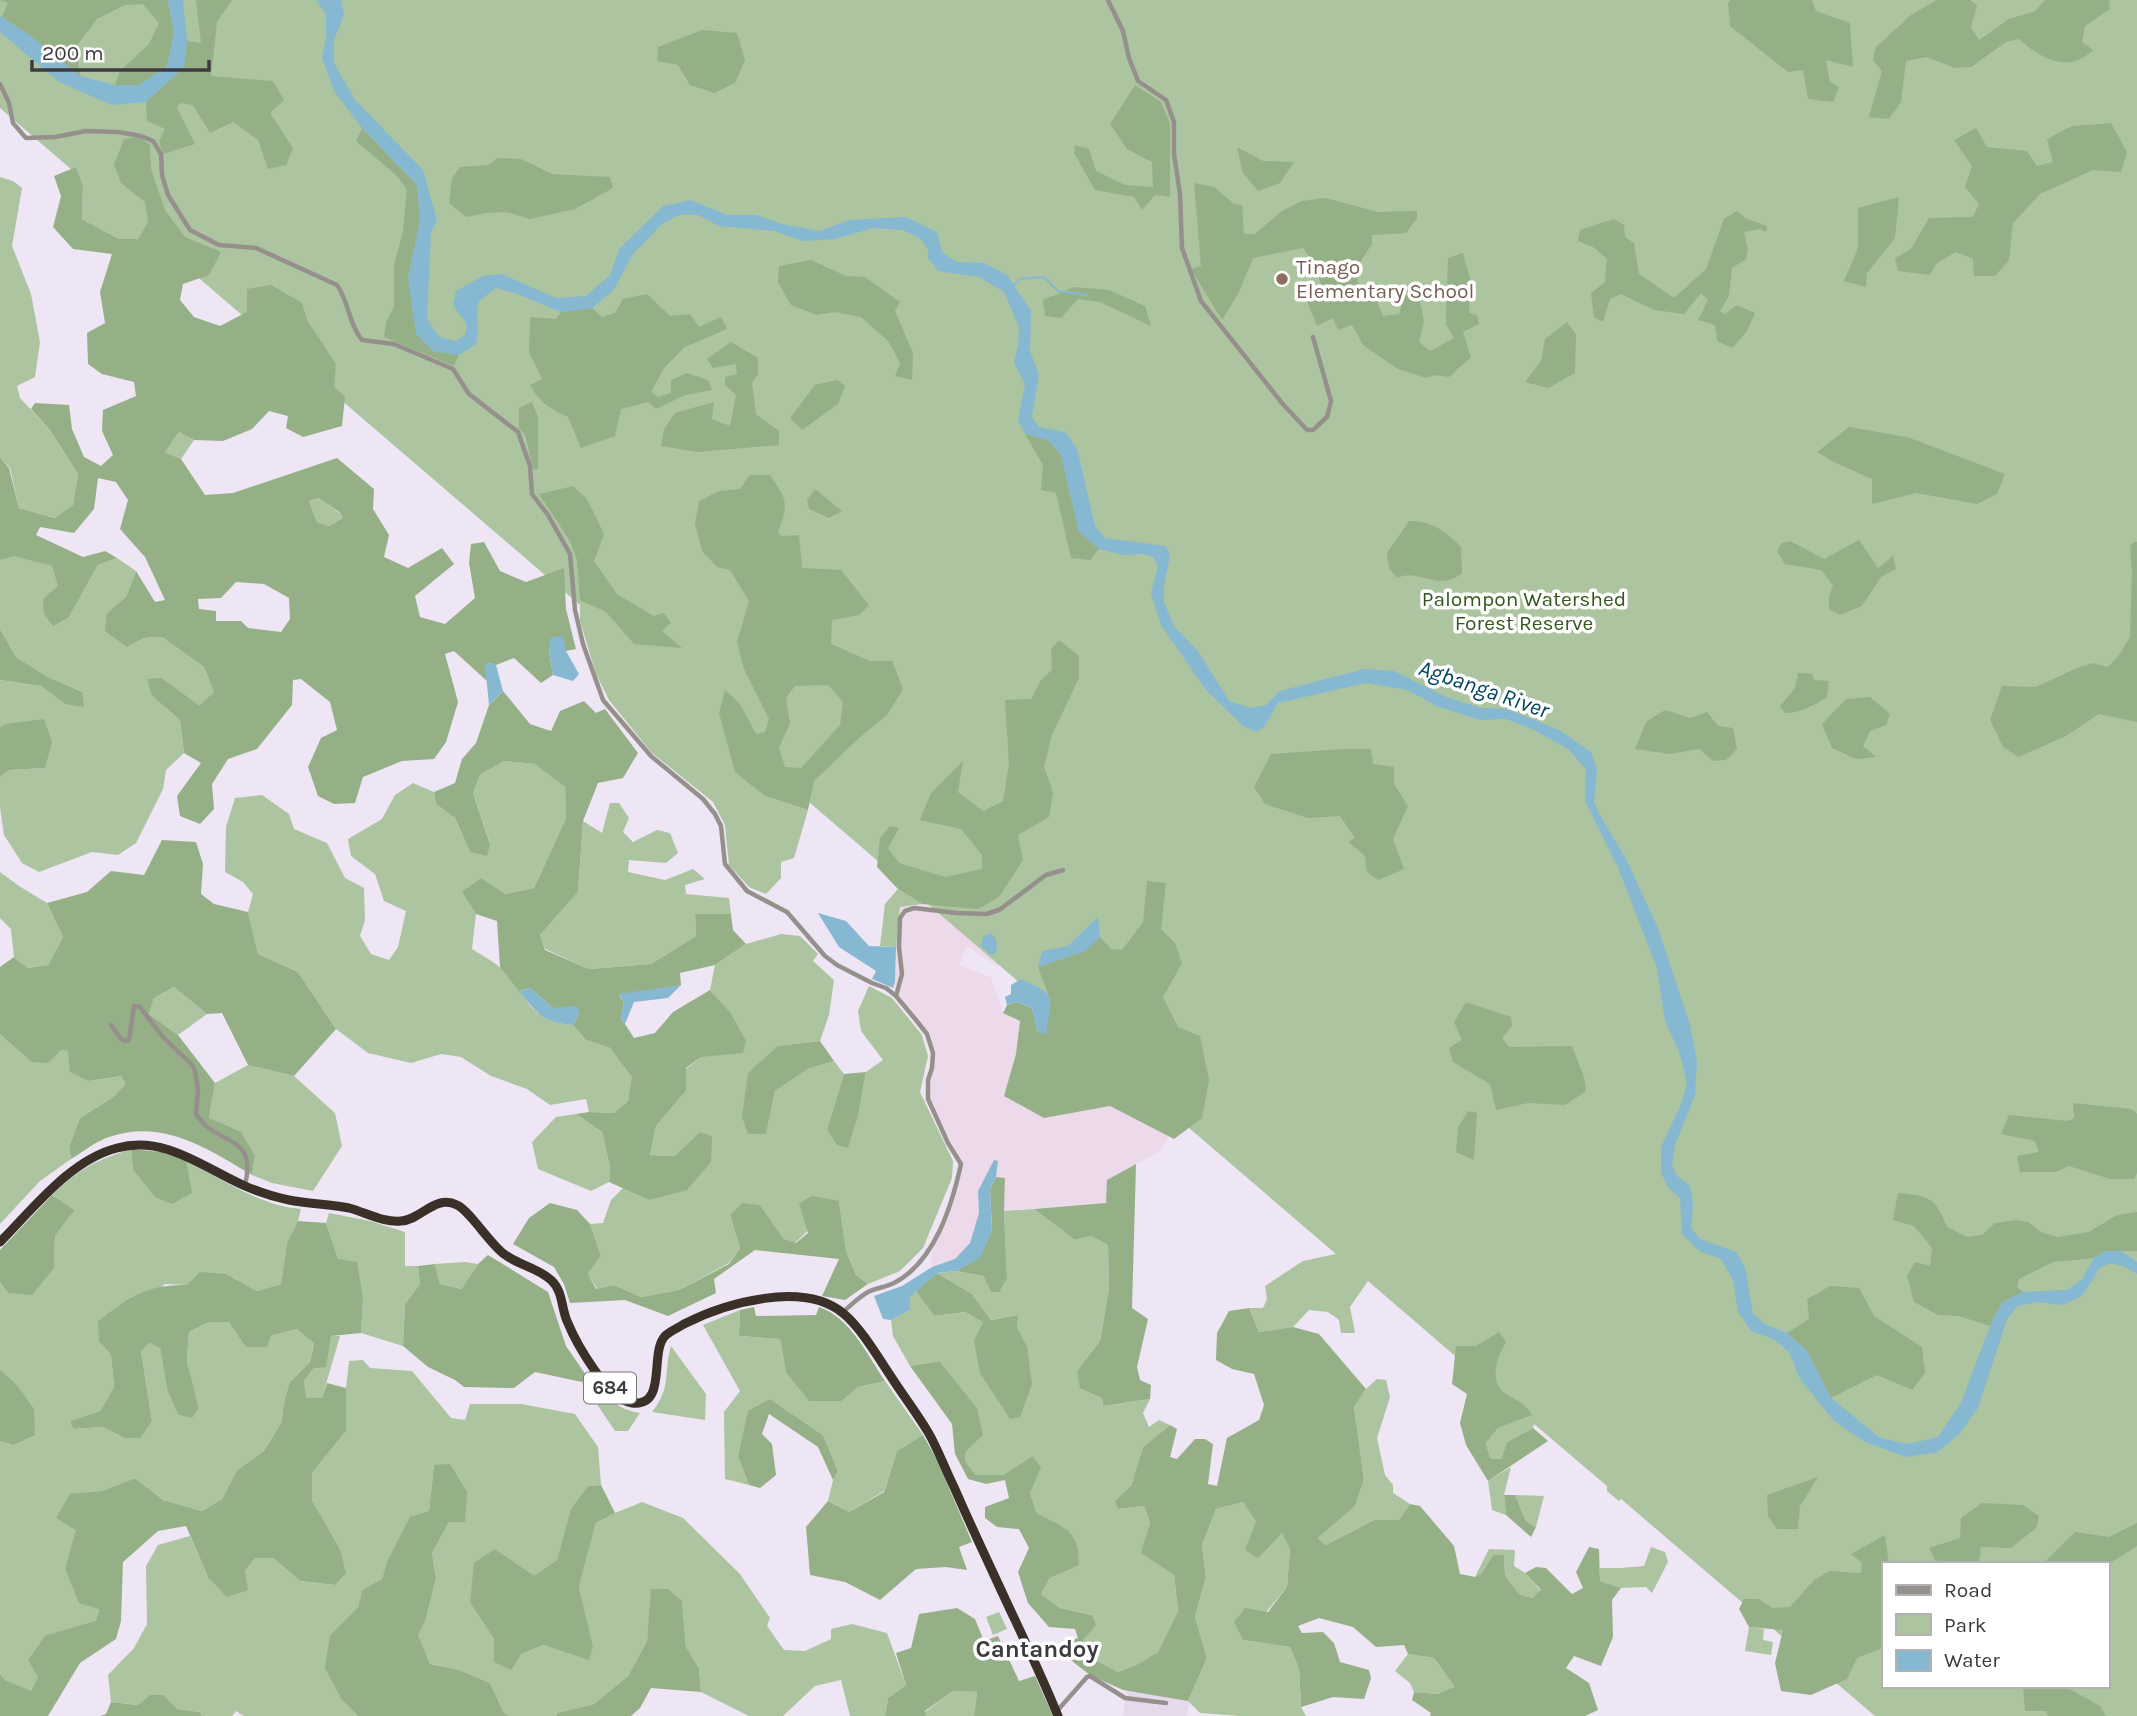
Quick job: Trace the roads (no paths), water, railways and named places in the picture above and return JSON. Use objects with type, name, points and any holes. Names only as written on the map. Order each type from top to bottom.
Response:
[{"type":"highway","name":"684","points":[[0,1242],[69,1173],[97,1156],[117,1148],[140,1144],[193,1158],[245,1186],[292,1200],[352,1209],[393,1221],[412,1219],[440,1203],[457,1205],[506,1256],[545,1275],[556,1284],[566,1319],[585,1357],[622,1400],[633,1403],[649,1398],[654,1390],[660,1345],[664,1337],[723,1306],[764,1298],[795,1297],[821,1302],[842,1312]]},
{"type":"highway","points":[[842,1312],[873,1350],[928,1433],[1057,1714]]},
{"type":"street","points":[[1108,0],[1123,31],[1138,81],[1166,100],[1174,122],[1182,248],[1201,301],[1282,403],[1307,430],[1313,430],[1327,417],[1331,401],[1313,337]]},
{"type":"street","points":[[0,85],[9,103],[13,123],[26,138],[55,137],[86,131],[118,132],[153,141],[161,154],[162,175],[168,195],[190,230],[219,245],[256,248],[337,285],[344,295],[355,332],[362,340],[394,344],[453,369],[469,394],[518,432],[530,466],[533,494],[570,554],[572,591],[580,633],[603,700],[651,756],[703,799],[715,814],[722,832],[725,864],[747,891],[788,912],[825,956],[837,965],[886,988],[896,996],[927,1034],[933,1053],[928,1099],[961,1164],[941,1230],[928,1252],[904,1276],[892,1284],[869,1292],[842,1312]]},
{"type":"street","points":[[896,996],[902,974],[900,918],[905,911],[914,908],[986,914],[999,910],[1046,875],[1063,870]]},
{"type":"street","points":[[111,1025],[121,1039],[129,1040],[132,1011],[134,1006],[139,1007],[162,1037],[192,1065],[198,1079],[196,1114],[205,1127],[238,1144],[243,1151],[248,1171],[245,1186]]},
{"type":"street","points":[[1057,1714],[1090,1676],[1125,1698],[1166,1703]]},
{"type":"water","points":[[168,0],[183,0],[187,41],[184,67],[146,102],[112,105],[59,82],[0,32],[0,16],[32,37],[80,76],[115,85],[139,85],[167,66],[174,34]]},
{"type":"water","points":[[316,0],[341,0],[344,15],[334,40],[334,63],[355,100],[423,170],[437,220],[431,232],[427,319],[439,337],[455,341],[465,335],[467,325],[453,305],[456,291],[483,276],[502,274],[556,298],[586,296],[610,275],[619,249],[663,206],[691,200],[727,215],[756,215],[782,224],[819,231],[850,220],[906,217],[937,232],[942,252],[957,262],[984,263],[1007,275],[1031,311],[1030,351],[1039,375],[1032,417],[1039,427],[1065,432],[1077,449],[1095,526],[1105,538],[1166,546],[1170,555],[1164,585],[1164,602],[1174,626],[1198,651],[1229,701],[1251,708],[1266,705],[1280,691],[1364,669],[1394,671],[1446,697],[1481,708],[1507,709],[1559,730],[1591,752],[1597,769],[1594,802],[1626,859],[1658,928],[1690,1025],[1697,1061],[1695,1095],[1675,1145],[1672,1164],[1676,1175],[1690,1186],[1693,1204],[1691,1228],[1700,1239],[1736,1252],[1745,1267],[1753,1314],[1765,1324],[1787,1333],[1807,1351],[1831,1398],[1880,1438],[1908,1444],[1938,1437],[1961,1403],[2002,1302],[2023,1292],[2067,1290],[2082,1279],[2094,1258],[2104,1251],[2121,1251],[2137,1262],[2137,1274],[2123,1266],[2110,1263],[2100,1268],[2082,1296],[2063,1305],[2037,1302],[2018,1306],[2007,1319],[1978,1408],[1959,1434],[1938,1452],[1906,1457],[1865,1442],[1834,1421],[1800,1379],[1789,1352],[1773,1339],[1751,1331],[1738,1312],[1733,1280],[1721,1259],[1699,1251],[1682,1234],[1680,1198],[1668,1187],[1661,1173],[1661,1147],[1682,1102],[1687,1082],[1679,1052],[1665,1021],[1657,968],[1619,870],[1585,801],[1586,769],[1568,749],[1534,730],[1506,719],[1480,720],[1439,707],[1407,690],[1366,683],[1278,703],[1264,727],[1257,732],[1243,726],[1206,690],[1161,625],[1151,593],[1158,566],[1153,557],[1143,554],[1124,555],[1099,549],[1079,532],[1061,455],[1048,440],[1025,434],[1018,420],[1025,384],[1014,363],[1019,327],[1004,292],[979,277],[938,271],[928,258],[928,250],[921,239],[903,230],[873,228],[835,239],[803,241],[774,231],[719,226],[698,215],[679,215],[662,224],[633,254],[613,291],[592,308],[561,312],[496,288],[479,301],[476,344],[459,355],[433,351],[416,334],[408,278],[420,221],[417,185],[362,128],[334,91],[322,58],[326,38],[326,14]]},
{"type":"water","points":[[563,636],[566,651],[579,674],[573,681],[553,675],[549,651],[551,637]]},
{"type":"water","points":[[485,665],[496,665],[503,691],[489,705]]},
{"type":"water","points":[[818,913],[846,921],[869,946],[896,947],[893,988],[872,979],[876,971],[839,947]]},
{"type":"water","points":[[1098,917],[1100,937],[1085,951],[1038,967],[1042,951],[1068,946]]},
{"type":"water","points":[[991,933],[996,939],[997,952],[991,955],[981,946],[983,936]]},
{"type":"water","points":[[1021,979],[1042,989],[1050,999],[1046,1034],[1038,1033],[1032,1008],[1017,1002],[1007,1005],[1005,997],[1011,994],[1011,985]]},
{"type":"water","points":[[681,985],[668,998],[634,1002],[625,1024],[621,1018],[624,1003],[619,994]]},
{"type":"water","points":[[530,988],[553,1008],[576,1006],[580,1012],[573,1025],[554,1022],[541,1016],[519,991]]},
{"type":"water","points":[[994,1160],[998,1161],[996,1177],[990,1189],[992,1230],[980,1258],[956,1271],[937,1273],[910,1297],[910,1310],[891,1320],[883,1319],[874,1296],[902,1286],[932,1267],[955,1259],[970,1243],[979,1213],[978,1191]]},
{"type":"waterway","points":[[1013,286],[1020,279],[1044,277],[1058,291],[1087,295]]},
{"type":"place","name":"Tinago Elementary School","points":[[1282,279]]},
{"type":"district","name":"Cantandoy","points":[[1037,1649]]},
{"type":"park label","name":"Palompon Watershed Forest Reserve","points":[[1524,611]]},
{"type":"water label","name":"Agbanga River","points":[[1484,689]]}]
